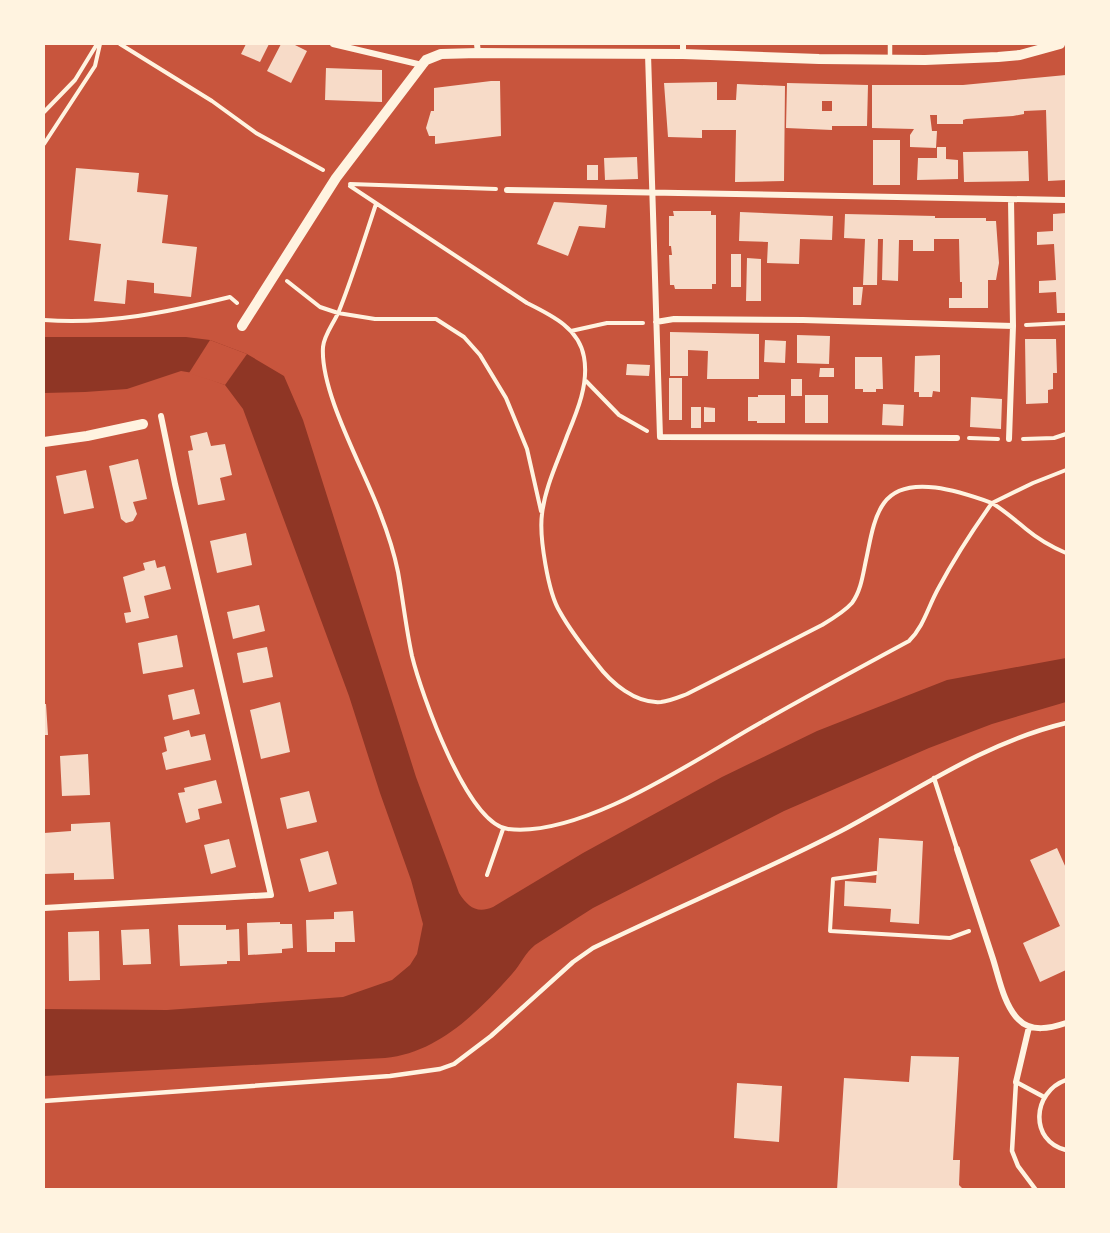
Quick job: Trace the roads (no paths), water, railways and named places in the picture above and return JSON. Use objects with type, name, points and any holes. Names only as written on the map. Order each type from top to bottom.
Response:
[{"type":"street","points":[[333,44],[422,64]]},
{"type":"street","points":[[242,326],[336,178],[422,64],[441,54],[478,48],[648,54],[683,49],[890,59],[998,57],[1020,55],[1060,44]]},
{"type":"street","points":[[648,54],[660,437],[957,438]]},
{"type":"street","points":[[507,190],[1066,200]]},
{"type":"street","points":[[1009,439],[1013,326],[1011,200]]},
{"type":"street","points":[[656,322],[803,320],[1013,326]]},
{"type":"street","points":[[44,908],[271,895],[161,416]]},
{"type":"street","points":[[44,442],[143,424]]},
{"type":"street","points":[[957,849],[1011,1008],[1018,1019],[1029,1026],[1052,1027],[1066,1023]]},
{"type":"street","points":[[1016,1082],[1029,1026]]},
{"type":"lane","points":[[890,44],[890,59]]},
{"type":"lane","points":[[44,1101],[379,1077],[440,1069],[454,1064],[491,1036],[573,962],[593,948],[813,844],[995,746],[1066,723]]},
{"type":"lane","points":[[934,778],[957,849]]},
{"type":"lane","points":[[1066,1080],[1051,1088],[1039,1109],[1043,1132],[1050,1142],[1066,1150]]},
{"type":"lane","points":[[1036,1190],[1018,1166],[1012,1151],[1016,1082],[1044,1097]]}]
